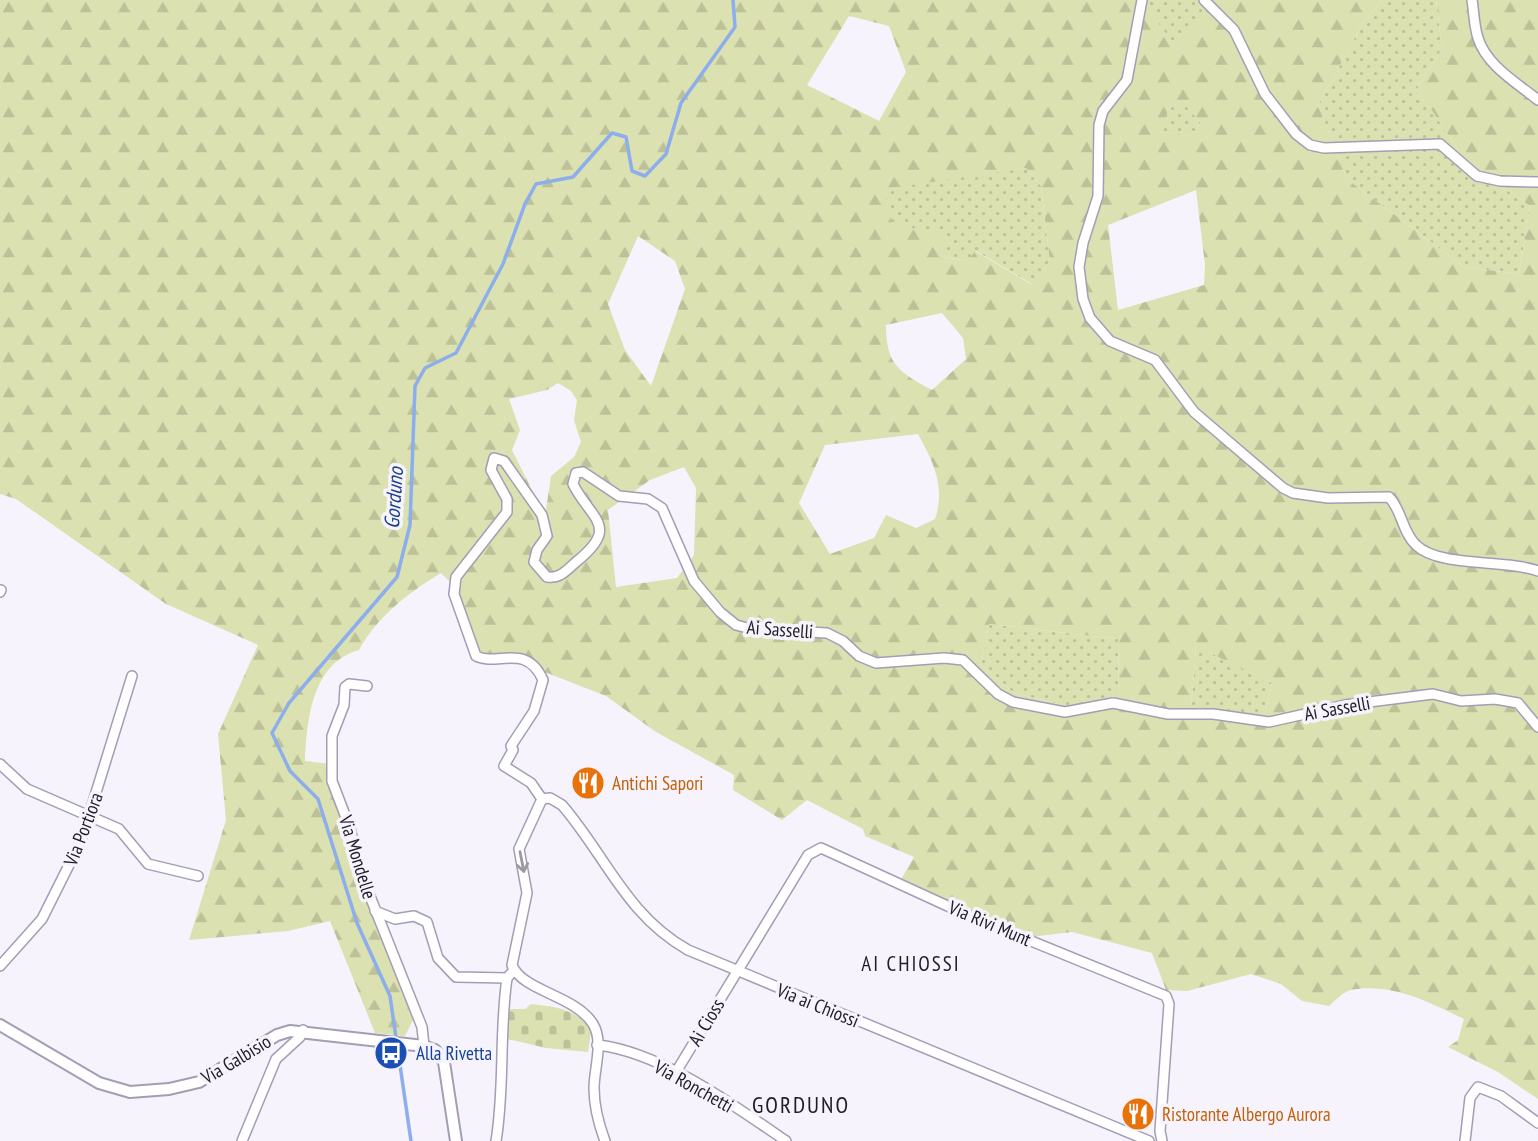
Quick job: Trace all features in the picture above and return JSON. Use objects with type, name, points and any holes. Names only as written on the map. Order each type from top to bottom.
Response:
[{"type":"street","points":[[1142,0],[1127,80],[1100,117],[1098,196],[1080,255],[1083,299],[1096,328],[1111,341],[1155,360],[1194,412],[1288,491],[1328,498],[1389,497],[1412,540],[1422,550],[1468,561],[1521,566],[1538,571]]},
{"type":"street","points":[[1204,0],[1234,30],[1265,94],[1296,134],[1310,145],[1324,148],[1440,144],[1477,176],[1500,181],[1538,182]]},
{"type":"street","points":[[1472,0],[1477,34],[1482,47],[1499,69],[1538,100]]},
{"type":"street","name":"Ai Sasselli","points":[[543,687],[540,673],[524,660],[506,656],[481,658],[473,653],[453,592],[456,577],[507,512],[507,499],[491,470],[492,460],[496,457],[504,461],[545,521],[547,536],[537,550],[534,562],[538,570],[550,577],[559,576],[589,552],[600,536],[598,517],[573,484],[574,476],[583,472],[619,496],[648,499],[658,504],[666,513],[694,581],[728,620],[743,628],[827,633],[843,641],[859,656],[876,663],[944,658],[963,660],[1005,699],[1065,712],[1114,703],[1168,714],[1213,714],[1269,722],[1356,703],[1427,694],[1461,701],[1495,699],[1518,703],[1538,727]]},
{"type":"street","name":"Via Portiora","points":[[0,966],[34,930],[51,905],[90,817],[132,676]]},
{"type":"street","name":"Via Mondelle","points":[[367,686],[351,684],[345,687],[344,705],[332,736],[332,780],[350,828],[360,871],[422,1027],[422,1046]]},
{"type":"street","name":"Via ai Chiossi","points":[[543,687],[534,710],[511,746],[513,750],[504,766],[531,783],[542,799],[550,798],[565,808],[626,898],[660,931],[688,950],[737,972],[1125,1137],[1149,1141]]},
{"type":"street","points":[[0,764],[27,789],[119,829],[148,863],[198,876]]},
{"type":"street","points":[[542,799],[519,849],[527,893],[522,929],[513,956],[514,970],[587,1016],[596,1029],[595,1101],[605,1141]]},
{"type":"street","name":"Via Rivi Munt","points":[[737,972],[808,855],[817,848],[825,849],[965,914],[1166,996],[1169,1004],[1160,1131],[1162,1141]]},
{"type":"street","points":[[375,911],[395,919],[414,916],[427,922],[438,958],[454,976],[506,978]]},
{"type":"street","points":[[496,1141],[502,1088],[501,1026],[506,978],[514,970]]},
{"type":"street","name":"Ai Cioss","points":[[676,1072],[737,972]]},
{"type":"street","name":"Via Galbisio","points":[[0,1025],[99,1083],[130,1092],[169,1089],[199,1082],[217,1074],[276,1035],[303,1030],[422,1046]]},
{"type":"street","points":[[242,1141],[276,1059],[300,1037],[303,1030]]},
{"type":"street","name":"Via Ronchetti","points":[[597,1045],[618,1048],[676,1072],[786,1141]]},
{"type":"street","points":[[422,1046],[435,1050],[444,1062],[456,1141]]},
{"type":"street","points":[[1465,1141],[1469,1103],[1475,1088],[1485,1088],[1501,1096],[1538,1123]]},
{"type":"green space","points":[[0,0],[1141,0],[1176,47],[1208,9],[1205,0],[1382,0],[1364,21],[1318,105],[1347,179],[1464,267],[1519,274],[1530,206],[1466,162],[1433,112],[1415,92],[1442,49],[1436,0],[1538,0],[1538,1099],[1498,1072],[1448,1047],[1458,1040],[1464,1019],[1409,995],[1380,989],[1350,990],[1329,1006],[1302,1001],[1281,984],[1251,974],[1187,991],[1166,990],[1152,953],[1072,932],[1023,938],[899,883],[914,857],[865,836],[863,829],[807,800],[782,820],[733,790],[734,775],[656,732],[606,696],[537,669],[528,662],[481,658],[453,585],[441,573],[417,588],[384,616],[359,650],[343,657],[331,667],[315,695],[308,728],[305,761],[331,764],[391,962],[414,1018],[405,1036],[375,1033],[330,921],[288,931],[189,940],[226,820],[218,734],[258,645],[166,604],[16,499],[0,494]],"holes":[[[849,16],[889,26],[906,72],[879,121],[807,85]],[[1185,105],[1201,123],[1191,136],[1157,132],[1171,106]],[[1026,168],[1041,186],[1050,262],[1031,284],[975,251],[968,261],[944,257],[945,233],[893,225],[884,189]],[[1196,190],[1205,265],[1204,285],[1118,310],[1108,225]],[[638,236],[675,261],[685,289],[651,386],[625,350],[608,304]],[[942,313],[963,338],[966,359],[932,390],[897,366],[887,339],[886,325]],[[558,383],[571,391],[577,400],[574,420],[581,442],[574,457],[551,476],[546,510],[536,498],[512,450],[520,430],[509,399],[547,390]],[[918,434],[936,475],[939,496],[935,519],[916,528],[886,515],[874,538],[830,554],[799,503],[825,445]],[[684,467],[696,488],[694,555],[677,578],[616,587],[608,510],[650,480]],[[989,624],[1118,639],[1119,695],[1070,707],[1014,693],[981,665]],[[1196,646],[1272,683],[1264,719],[1191,708]]]},
{"type":"green space","points":[[1141,0],[1205,0],[1208,9],[1176,48]]},
{"type":"green space","points":[[1382,0],[1436,0],[1442,49],[1415,92],[1433,112],[1466,162],[1530,206],[1519,274],[1464,267],[1347,179],[1318,105],[1364,21]]},
{"type":"green space","points":[[1185,104],[1201,123],[1191,136],[1156,132],[1171,106]]},
{"type":"green space","points":[[1026,168],[1041,186],[1050,262],[1032,284],[976,251],[969,261],[944,257],[893,225],[883,188]]},
{"type":"green space","points":[[989,624],[1118,639],[1119,695],[1070,707],[1014,693],[981,665]]},
{"type":"green space","points":[[1196,645],[1272,683],[1264,719],[1191,708]]},
{"type":"green space","points":[[531,1004],[565,1010],[580,1018],[591,1032],[588,1052],[546,1048],[504,1038],[508,1009],[525,1009]]},
{"type":"waterway","name":"Gorduno","points":[[411,1141],[390,996],[357,923],[318,799],[290,771],[272,733],[289,703],[397,577],[410,525],[415,386],[425,368],[456,353],[503,264],[525,204],[536,184],[573,177],[612,133],[626,137],[632,171],[645,176],[666,154],[681,103],[735,27],[733,0]]},
{"type":"place","name":"Antichi Sapori","points":[[588,783]]},
{"type":"place","name":"Alla Rivetta","points":[[391,1053]]},
{"type":"place","name":"Ristorante Albergo Aurora","points":[[1138,1114]]},
{"type":"district","name":"AI CHIOSSI","points":[[911,964]]},
{"type":"district","name":"GORDUNO","points":[[801,1105]]}]
